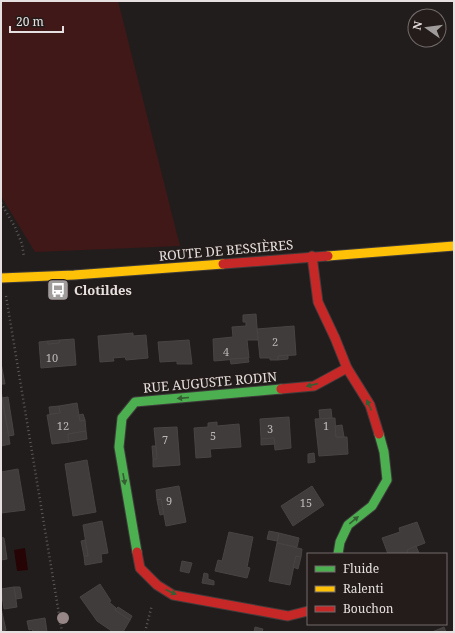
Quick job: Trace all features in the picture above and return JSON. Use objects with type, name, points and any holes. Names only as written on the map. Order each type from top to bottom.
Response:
[{"type":"street","name":"ROUTE DE BESSIÈRES","points":[[1,278],[74,275],[454,246]]},
{"type":"street","points":[[312,256],[318,302],[347,368],[370,405],[384,452],[387,480],[372,506],[348,525],[340,542],[338,553]]},
{"type":"street","name":"RUE AUGUSTE RODIN","points":[[307,611],[288,616],[174,594],[157,585],[140,568],[118,447],[122,418],[135,402],[314,386],[347,368]]},
{"type":"path","points":[[1,203],[15,227],[22,244],[24,258]]},
{"type":"path","points":[[6,294],[62,632]]},
{"type":"path","points":[[145,632],[157,585]]},
{"type":"shaded area","points":[[1,1],[118,1],[180,246],[35,252],[1,196]]},
{"type":"shaded area","points":[[25,548],[28,570],[17,571],[14,550]]},
{"type":"building","points":[[256,314],[258,340],[247,340],[249,358],[214,361],[213,339],[233,337],[232,327],[246,326],[246,322],[243,322],[243,315]]},
{"type":"building","points":[[294,326],[296,355],[278,356],[278,360],[260,358],[257,329]]},
{"type":"building","points":[[133,333],[133,336],[146,335],[148,358],[126,360],[125,357],[113,358],[114,361],[100,362],[98,336]]},
{"type":"building","points":[[74,339],[76,365],[41,368],[39,342],[48,341],[48,344],[59,343],[60,340]]},
{"type":"building","points":[[60,340],[59,343],[48,344],[48,341]]},
{"type":"building","points":[[189,340],[192,364],[177,364],[177,361],[160,362],[158,342]]},
{"type":"building","points":[[288,355],[288,359],[278,360],[278,356]]},
{"type":"building","points":[[248,358],[249,362],[231,364],[230,359]]},
{"type":"building","points":[[1,363],[5,384],[1,384]]},
{"type":"building","points":[[1,391],[10,444],[1,446]]},
{"type":"building","points":[[8,397],[14,435],[9,436],[2,398]]},
{"type":"building","points":[[77,403],[80,421],[85,420],[86,431],[68,434],[69,442],[52,444],[47,415],[60,413],[59,406]]},
{"type":"building","points":[[59,406],[60,413],[50,414],[49,407]]},
{"type":"building","points":[[331,409],[332,418],[320,419],[319,410]]},
{"type":"building","points":[[83,414],[85,420],[80,421],[79,415]]},
{"type":"building","points":[[289,417],[291,448],[275,450],[274,438],[261,439],[260,419]]},
{"type":"building","points":[[335,418],[336,437],[347,437],[348,454],[319,456],[315,419]]},
{"type":"building","points":[[217,422],[217,426],[239,424],[241,447],[210,449],[211,457],[196,458],[194,428],[208,427],[208,423]]},
{"type":"building","points":[[342,425],[344,437],[336,437],[335,426]]},
{"type":"building","points":[[177,427],[180,465],[153,467],[153,459],[157,458],[154,428]]},
{"type":"building","points":[[86,431],[87,439],[69,442],[68,434]]},
{"type":"building","points":[[274,438],[275,444],[261,445],[261,439]]},
{"type":"building","points":[[152,446],[156,446],[157,459],[153,459]]},
{"type":"building","points":[[314,453],[315,462],[308,463],[308,454]]},
{"type":"building","points":[[87,460],[96,512],[73,516],[65,464]]},
{"type":"building","points":[[18,469],[25,510],[1,513],[1,472]]},
{"type":"building","points":[[179,486],[186,522],[166,526],[161,499],[157,500],[156,490]]},
{"type":"building","points":[[312,486],[324,505],[293,526],[281,506]]},
{"type":"building","points":[[161,499],[164,514],[160,515],[157,500]]},
{"type":"building","points":[[102,521],[108,553],[101,554],[102,562],[85,565],[84,556],[88,556],[83,525]]},
{"type":"building","points":[[417,522],[425,543],[407,550],[408,553],[388,553],[382,538],[400,532],[399,528]]},
{"type":"building","points":[[269,531],[279,533],[277,541],[267,539]]},
{"type":"building","points":[[229,532],[253,537],[247,567],[250,568],[247,578],[215,571],[218,560],[222,561]]},
{"type":"building","points":[[279,533],[299,538],[297,547],[277,543]]},
{"type":"building","points":[[1,537],[4,538],[7,559],[1,560]]},
{"type":"building","points":[[85,540],[88,556],[84,556],[81,541]]},
{"type":"building","points":[[277,543],[302,549],[301,557],[296,556],[290,585],[269,581]]},
{"type":"building","points":[[416,546],[419,553],[408,553],[407,550]]},
{"type":"building","points":[[296,556],[301,557],[298,569],[293,567]]},
{"type":"building","points":[[182,561],[192,563],[189,573],[180,571]]},
{"type":"building","points":[[204,573],[208,574],[208,579],[214,581],[214,585],[202,583]]},
{"type":"building","points":[[100,584],[111,601],[109,602],[116,608],[115,610],[130,620],[123,632],[113,632],[97,621],[80,597]]},
{"type":"building","points":[[14,587],[20,587],[22,598],[16,599]]},
{"type":"building","points":[[14,587],[17,607],[4,609],[1,589]]},
{"type":"building","points":[[118,607],[132,616],[130,620],[115,610]]},
{"type":"building","points":[[1,608],[6,630],[1,631]]},
{"type":"building","points":[[45,618],[47,632],[33,632],[32,629],[29,630],[27,621]]},
{"type":"building","points":[[255,627],[263,629],[262,632],[254,632]]},
{"type":"building","points":[[444,627],[446,632],[432,632]]},
{"type":"traffic: fast","points":[[137,552],[119,447],[122,418],[135,402],[281,389]]},
{"type":"traffic: fast","points":[[338,553],[340,542],[348,525],[372,506],[387,480],[384,452],[379,434]]},
{"type":"traffic: slow","points":[[328,256],[454,246]]},
{"type":"traffic: slow","points":[[1,278],[74,275],[223,264]]},
{"type":"traffic: jam","points":[[312,256],[318,302],[347,368],[370,405],[379,434]]},
{"type":"traffic: jam","points":[[223,264],[328,256]]},
{"type":"traffic: jam","points":[[281,389],[314,386],[347,368]]},
{"type":"traffic: jam","points":[[137,552],[140,568],[157,585],[173,595],[288,616],[307,611]]},
{"type":"place","name":"Clotildes","points":[[58,290]]}]
